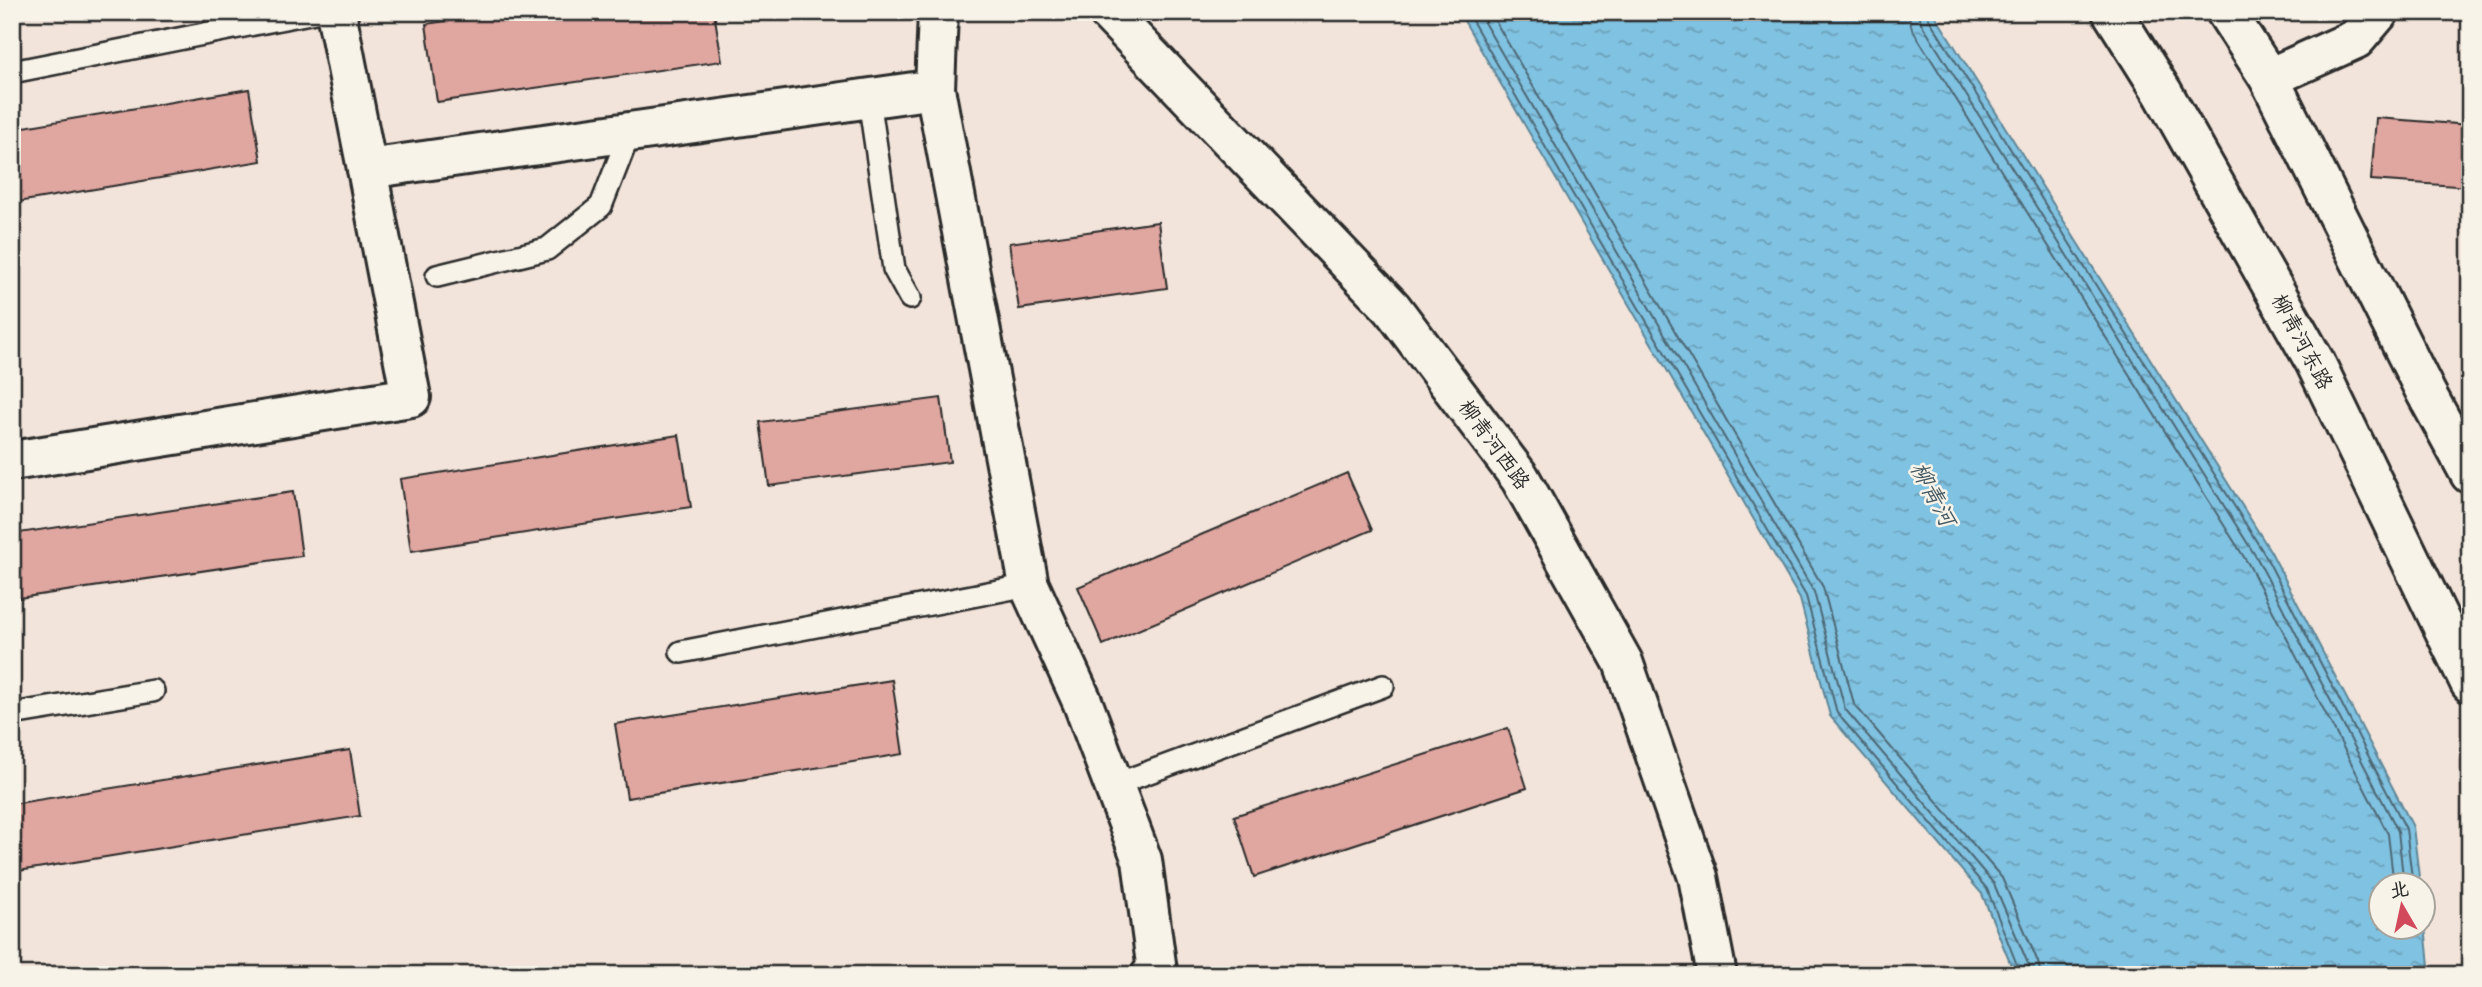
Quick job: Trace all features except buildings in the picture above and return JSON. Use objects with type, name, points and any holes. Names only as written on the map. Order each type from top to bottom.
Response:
[{"type":"street","points":[[12,461],[411,397],[336,12]]},
{"type":"street","points":[[938,12],[935,89],[1029,584],[1082,701],[1142,860],[1156,973]]},
{"type":"street","name":"柳青河西路","points":[[1108,12],[1392,308],[1520,478],[1623,662],[1698,877],[1717,975]]},
{"type":"street","name":"柳青河东路","points":[[2112,12],[2163,93],[2315,362],[2470,683]]},
{"type":"street","points":[[2226,12],[2269,78],[2426,393],[2470,474]]},
{"type":"street","points":[[2269,78],[2356,38],[2379,12]]},
{"type":"street","points":[[367,169],[935,89]]},
{"type":"lane","points":[[12,72],[315,12]]},
{"type":"lane","points":[[869,99],[894,270],[910,298]]},
{"type":"lane","points":[[438,276],[547,249],[601,206],[630,132]]},
{"type":"lane","points":[[681,652],[1029,584]]},
{"type":"lane","points":[[1114,785],[1383,686]]},
{"type":"lane","points":[[12,714],[153,691]]},
{"type":"water","name":"柳青河","points":[[1459,12],[1933,12],[2271,552],[2413,827],[2418,872],[2366,872],[2366,942],[2427,942],[2430,975],[2015,975],[1982,894],[1830,716],[1800,599]]}]
